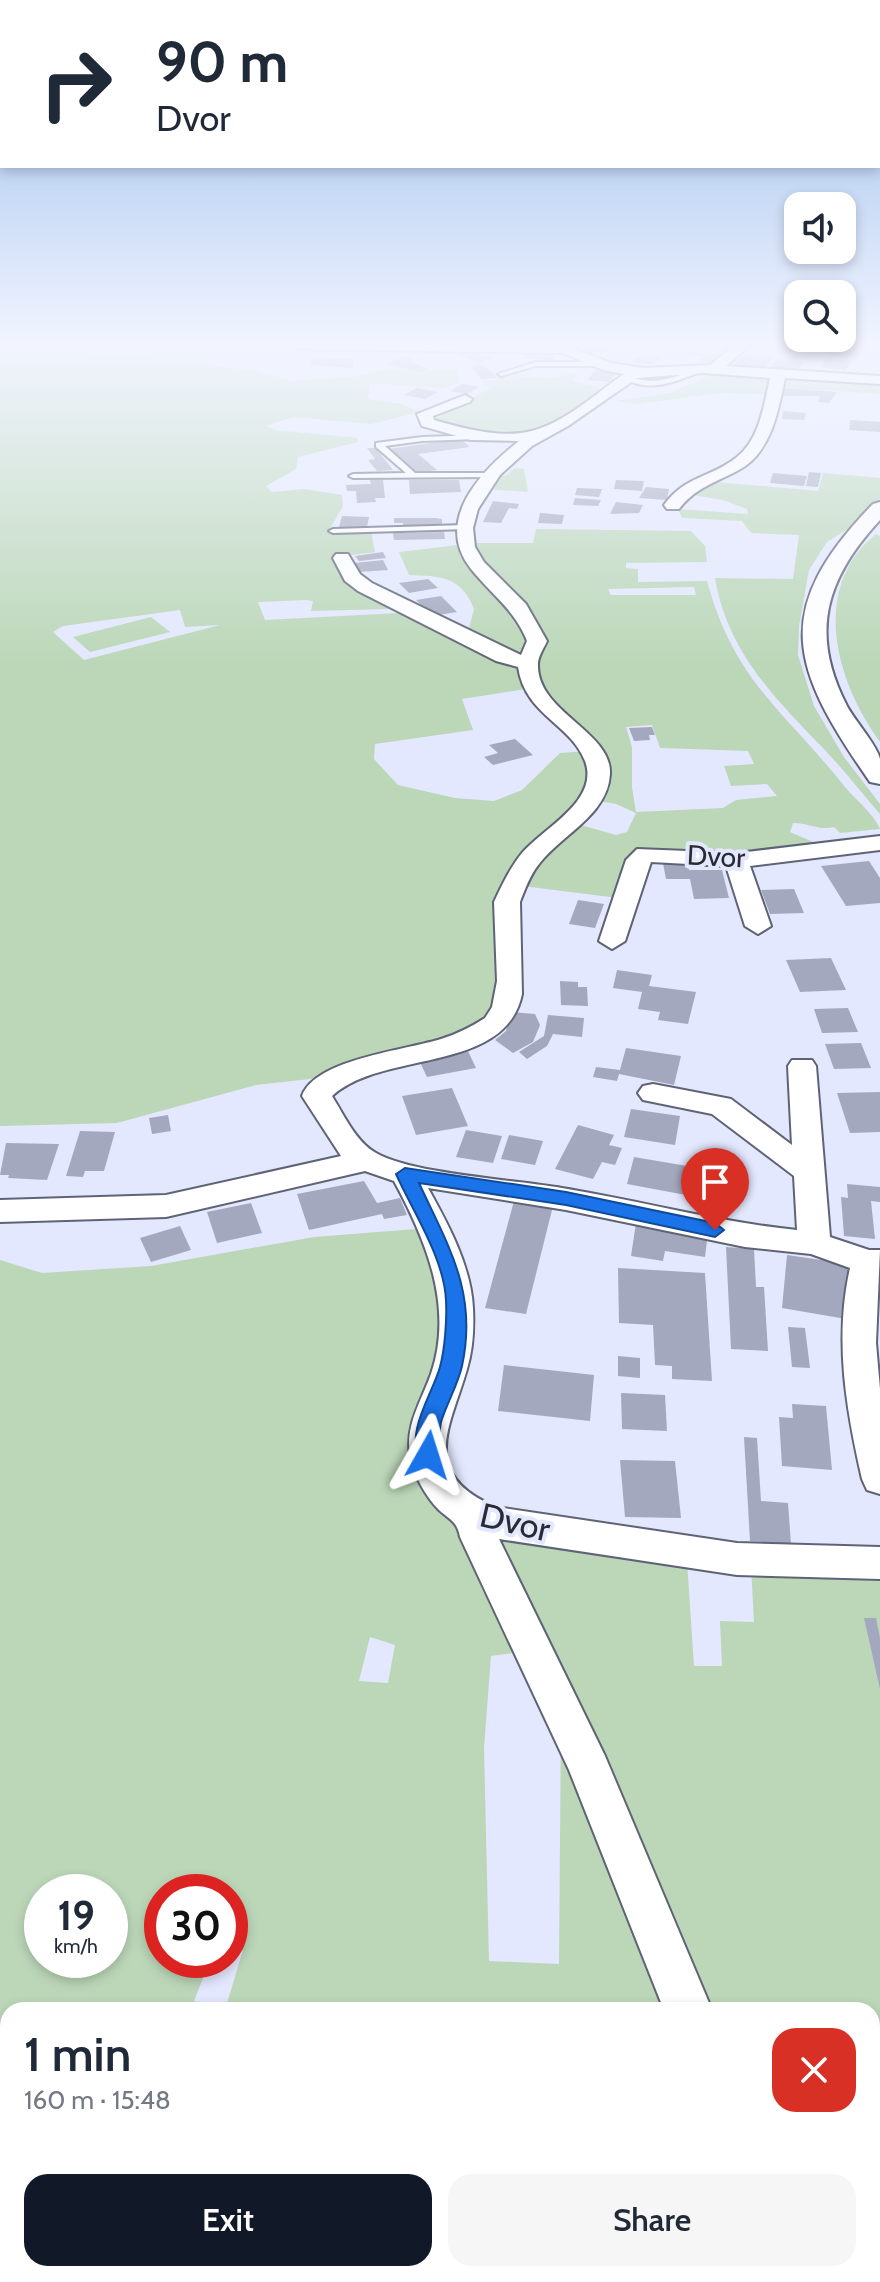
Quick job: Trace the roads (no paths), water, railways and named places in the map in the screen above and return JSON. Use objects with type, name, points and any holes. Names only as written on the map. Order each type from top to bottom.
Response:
[{"type":"street","points":[[518,451],[488,475],[477,490],[465,527],[468,551],[476,564],[508,593],[534,630],[537,641],[528,663],[533,686],[545,707],[593,753],[600,769],[597,786],[567,825],[521,869],[512,888],[507,902],[508,994],[505,1009],[497,1022],[462,1040],[349,1072],[325,1083],[317,1096],[336,1129],[366,1161],[405,1174],[566,1199],[745,1236],[814,1243],[874,1262],[860,1289],[865,1418],[880,1479]]},
{"type":"street","points":[[673,505],[695,481],[732,468],[751,451]]},
{"type":"street","points":[[880,508],[849,536],[829,565],[817,594],[814,624],[815,654],[829,695],[852,737],[880,776]]},
{"type":"street","points":[[342,558],[352,577],[378,594],[503,657],[528,663]]},
{"type":"street","name":"Dvor","points":[[612,941],[638,860],[646,854],[736,860],[880,843]]},
{"type":"street","points":[[736,860],[758,926]]},
{"type":"street","points":[[802,1066],[814,1243]]},
{"type":"street","points":[[653,1093],[721,1106],[810,1173]]},
{"type":"street","points":[[0,1211],[166,1206],[366,1161]]},
{"type":"street","name":"Dvor","points":[[405,1174],[451,1274],[456,1299],[451,1366],[429,1424],[428,1455],[436,1481],[457,1505],[475,1518],[737,1559],[880,1563]]},
{"type":"street","points":[[475,1518],[479,1537],[534,1644],[601,1795],[685,2002]]},
{"type":"lane","points":[[386,451],[414,476]]},
{"type":"lane","points":[[353,476],[488,475]]},
{"type":"lane","points":[[333,531],[465,527]]}]
